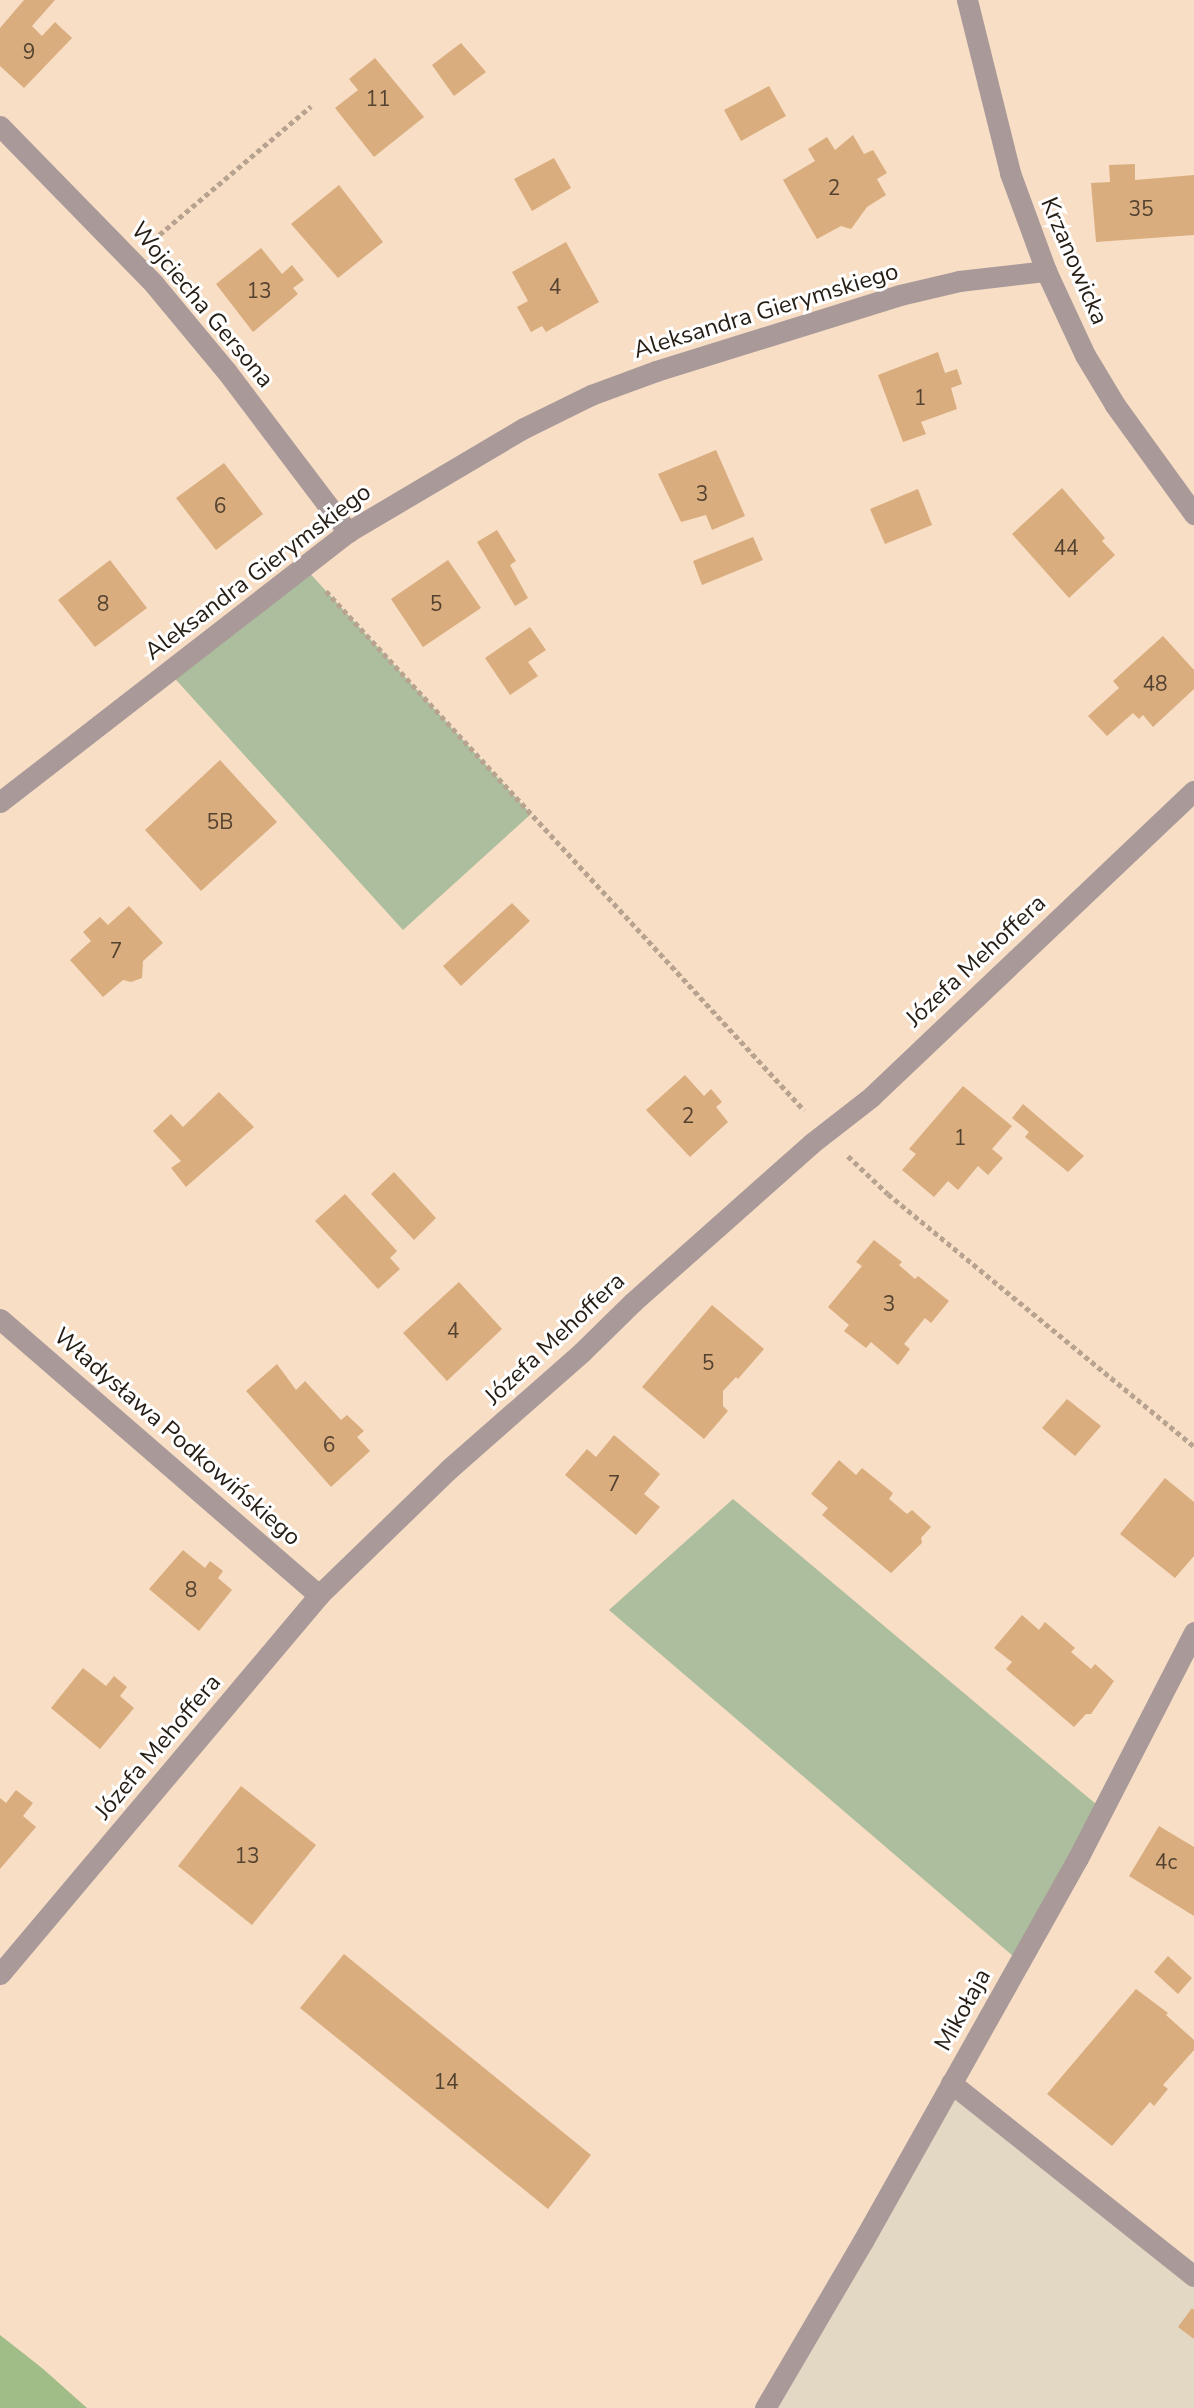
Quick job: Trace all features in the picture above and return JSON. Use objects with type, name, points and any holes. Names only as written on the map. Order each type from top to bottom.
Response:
[{"type":"street","name":"Krzanowicka","points":[[967,0],[1010,173],[1046,271],[1085,355],[1115,405],[1194,514]]},
{"type":"street","name":"Wojciecha Gersona","points":[[0,126],[131,258],[227,372],[348,532]]},
{"type":"street","name":"Aleksandra Gierymskiego","points":[[0,802],[348,532],[524,428],[591,395],[755,339],[900,295],[959,281],[1046,271]]},
{"type":"street","name":"Józefa Mehoffera","points":[[0,1974],[319,1595],[449,1469],[825,1133],[871,1097],[1194,791]]},
{"type":"street","name":"Władysława Podkowińskiego","points":[[0,1319],[319,1595]]},
{"type":"street","name":"Mikołaja","points":[[765,2408],[1078,1858],[1194,1632]]},
{"type":"street","points":[[951,2083],[1194,2276]]},
{"type":"path","points":[[131,258],[311,106]]},
{"type":"path","points":[[304,567],[709,1003],[825,1133],[888,1194],[1194,1446]]},
{"type":"shaded area","points":[[951,2083],[1194,2262],[1194,2408],[765,2408]]},
{"type":"green space","points":[[304,567],[531,814],[403,930],[168,671]]},
{"type":"green space","points":[[733,1499],[1103,1810],[1020,1962],[609,1610]]},
{"type":"green space","points":[[0,2335],[42,2368],[87,2408],[0,2408]]},
{"type":"building","points":[[24,0],[55,0],[32,26],[42,36],[55,22],[72,38],[24,88],[0,66],[0,28]]},
{"type":"building","points":[[461,43],[486,72],[454,96],[432,65]]},
{"type":"building","points":[[375,58],[424,117],[374,157],[335,108],[358,90],[349,79]]},
{"type":"building","points":[[769,86],[786,116],[741,141],[724,110]]},
{"type":"building","points":[[853,135],[864,154],[873,150],[887,173],[877,179],[886,195],[867,207],[851,229],[841,226],[817,239],[783,180],[815,161],[808,149],[827,137],[835,150]]},
{"type":"building","points":[[554,158],[571,188],[532,211],[514,179]]},
{"type":"building","points":[[1135,164],[1135,180],[1194,175],[1194,235],[1096,242],[1091,183],[1110,182],[1109,165]]},
{"type":"building","points":[[339,185],[383,242],[338,278],[291,224]]},
{"type":"building","points":[[566,242],[599,302],[546,332],[542,326],[531,332],[517,307],[528,301],[512,272]]},
{"type":"building","points":[[261,248],[282,274],[292,265],[304,280],[293,288],[298,294],[253,332],[216,284]]},
{"type":"building","points":[[938,352],[945,373],[957,369],[962,384],[951,388],[957,409],[921,422],[926,434],[903,442],[878,375]]},
{"type":"building","points":[[716,450],[745,516],[712,530],[706,515],[681,522],[658,474]]},
{"type":"building","points":[[224,463],[263,514],[216,550],[176,498]]},
{"type":"building","points":[[1062,488],[1105,538],[1102,541],[1115,555],[1069,598],[1012,534]]},
{"type":"building","points":[[918,489],[932,525],[885,544],[870,509]]},
{"type":"building","points":[[497,530],[516,561],[510,565],[528,598],[515,606],[477,542]]},
{"type":"building","points":[[753,537],[763,560],[702,585],[693,561]]},
{"type":"building","points":[[110,560],[147,608],[95,647],[58,600]]},
{"type":"building","points":[[448,560],[481,608],[423,647],[391,599]]},
{"type":"building","points":[[530,627],[546,650],[528,662],[538,676],[510,695],[485,658]]},
{"type":"building","points":[[1163,636],[1194,670],[1194,689],[1153,727],[1143,715],[1139,719],[1133,713],[1107,736],[1088,716],[1119,688],[1113,681]]},
{"type":"building","points":[[220,760],[277,822],[201,891],[145,830]]},
{"type":"building","points":[[512,903],[530,921],[461,986],[443,966]]},
{"type":"building","points":[[129,906],[163,943],[143,961],[142,978],[131,982],[123,980],[103,997],[70,960],[91,941],[83,932],[100,917],[108,925]]},
{"type":"building","points":[[685,1075],[704,1096],[711,1089],[722,1102],[716,1107],[728,1122],[690,1157],[646,1110]]},
{"type":"building","points":[[963,1086],[1012,1126],[992,1149],[1003,1158],[988,1175],[978,1166],[958,1190],[948,1181],[934,1197],[902,1170],[916,1154],[909,1149]]},
{"type":"building","points":[[219,1092],[254,1127],[186,1187],[171,1168],[181,1161],[153,1131],[171,1114],[183,1127]]},
{"type":"building","points":[[1023,1104],[1084,1156],[1068,1172],[1025,1137],[1029,1132],[1012,1118]]},
{"type":"building","points":[[394,1172],[436,1218],[414,1240],[371,1194]]},
{"type":"building","points":[[345,1194],[397,1251],[390,1258],[400,1269],[378,1289],[315,1221]]},
{"type":"building","points":[[874,1240],[902,1262],[899,1265],[915,1279],[918,1276],[949,1301],[931,1323],[925,1318],[904,1344],[910,1349],[898,1365],[871,1342],[866,1348],[844,1331],[849,1325],[828,1307],[862,1266],[856,1262]]},
{"type":"building","points":[[459,1282],[502,1329],[447,1381],[403,1333]]},
{"type":"building","points":[[712,1305],[764,1349],[738,1379],[736,1377],[723,1391],[723,1406],[728,1411],[704,1439],[642,1387]]},
{"type":"building","points":[[277,1364],[296,1390],[305,1381],[341,1420],[347,1415],[364,1431],[357,1437],[370,1451],[331,1487],[246,1391]]},
{"type":"building","points":[[1067,1399],[1101,1426],[1075,1456],[1042,1428]]},
{"type":"building","points":[[614,1435],[660,1474],[644,1494],[660,1507],[636,1535],[565,1475],[587,1449],[596,1457]]},
{"type":"building","points":[[839,1460],[856,1475],[862,1468],[893,1493],[889,1499],[907,1514],[912,1510],[931,1527],[921,1538],[922,1543],[891,1573],[822,1515],[828,1508],[811,1494]]},
{"type":"building","points":[[1165,1478],[1194,1502],[1194,1556],[1175,1578],[1120,1534]]},
{"type":"building","points":[[183,1550],[205,1568],[210,1561],[223,1571],[218,1578],[232,1590],[199,1631],[149,1589]]},
{"type":"building","points":[[1022,1615],[1039,1630],[1045,1622],[1075,1648],[1071,1652],[1091,1669],[1095,1664],[1114,1681],[1091,1714],[1086,1714],[1074,1727],[1006,1669],[1012,1662],[994,1648]]},
{"type":"building","points":[[83,1668],[106,1686],[114,1676],[127,1687],[120,1696],[134,1708],[100,1749],[51,1708]]},
{"type":"building","points":[[241,1786],[316,1845],[252,1925],[178,1866]]},
{"type":"building","points":[[16,1790],[33,1803],[23,1816],[36,1827],[0,1869],[0,1798],[6,1803]]},
{"type":"building","points":[[1159,1826],[1194,1847],[1194,1916],[1129,1876]]},
{"type":"building","points":[[344,1954],[591,2155],[548,2209],[300,2008]]},
{"type":"building","points":[[1168,1956],[1192,1978],[1178,1994],[1154,1972]]},
{"type":"building","points":[[1136,1989],[1168,2013],[1166,2015],[1194,2040],[1194,2050],[1163,2085],[1168,2089],[1154,2106],[1150,2102],[1112,2146],[1047,2094]]},
{"type":"building","points":[[1192,2308],[1194,2310],[1194,2339],[1178,2327]]}]
